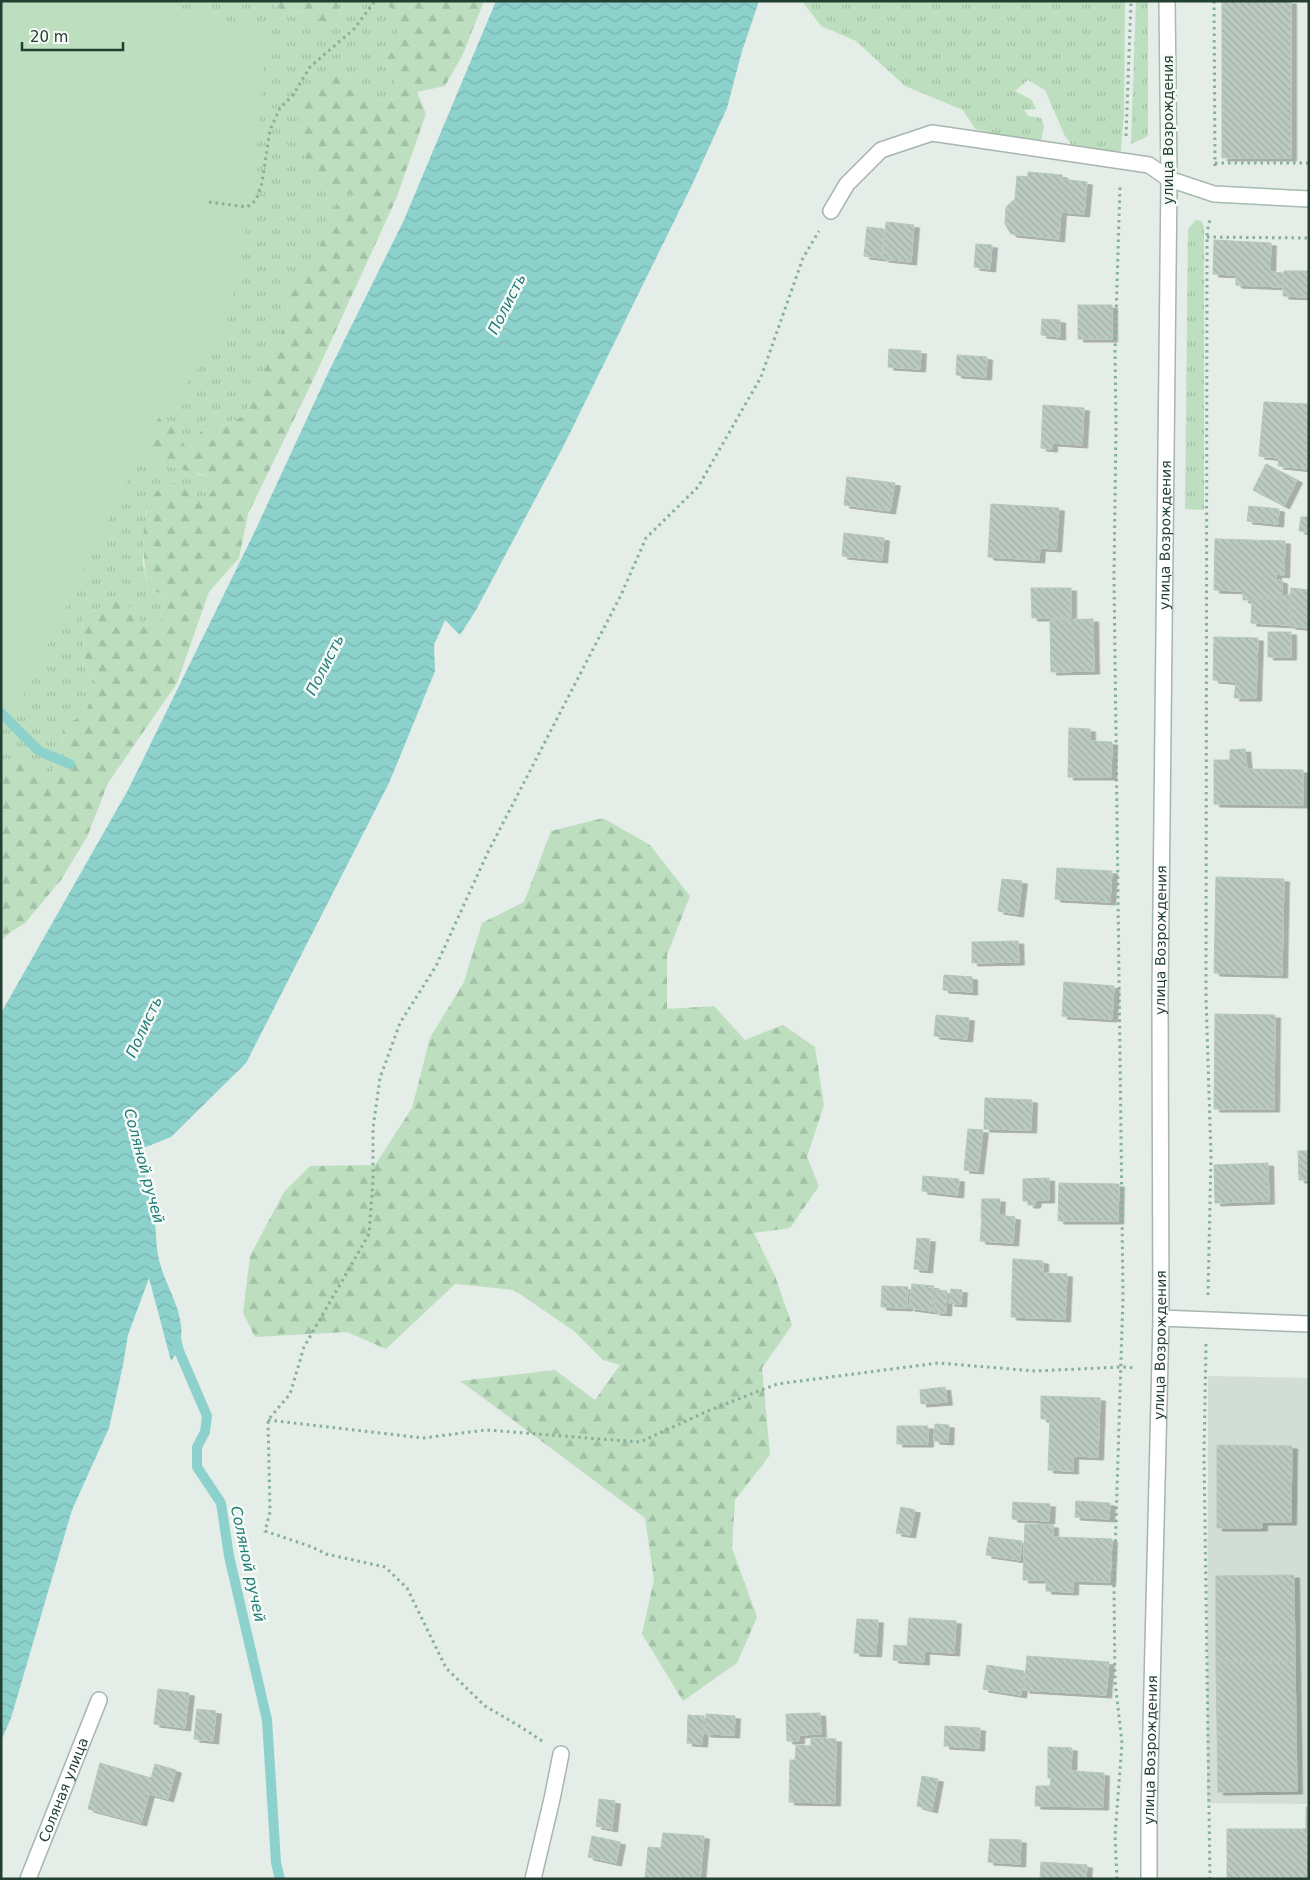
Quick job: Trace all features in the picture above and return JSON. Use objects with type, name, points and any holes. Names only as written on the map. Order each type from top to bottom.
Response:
[{"type":"street","name":"улица Возрождения","points":[[1149,1879],[1161,1318],[1160,990],[1169,179],[1168,1]]},
{"type":"street","points":[[831,211],[847,184],[881,150],[932,132],[1149,165],[1169,179],[1214,194],[1309,199]]},
{"type":"street","points":[[1161,1318],[1309,1324]]},
{"type":"street","name":"Соляная улица","points":[[28,1879],[99,1700]]},
{"type":"street","points":[[533,1879],[561,1754]]},
{"type":"path","points":[[209,202],[247,207],[256,200],[262,183],[270,130],[280,108],[292,95],[310,67],[354,29],[375,1]]},
{"type":"path","points":[[1117,1879],[1115,1836],[1122,1743],[1115,1681],[1114,1586],[1123,1296],[1114,577],[1115,351],[1118,209],[1124,162],[1131,1]]},
{"type":"path","points":[[1210,1879],[1204,1455],[1211,1156],[1206,998],[1207,237],[1214,194],[1215,163],[1214,1]]},
{"type":"path","points":[[1215,163],[1309,163]]},
{"type":"path","points":[[561,1754],[521,1727],[484,1706],[446,1668],[407,1588],[385,1567],[326,1554],[312,1547],[265,1531],[270,1512],[268,1420],[290,1394],[304,1347],[369,1234],[374,1181],[373,1128],[380,1078],[400,1023],[436,966],[488,852],[621,595],[646,538],[698,487],[761,377],[803,258],[831,211]]},
{"type":"path","points":[[1207,237],[1309,238]]},
{"type":"path","points":[[268,1420],[423,1438],[486,1430],[640,1442],[710,1410],[777,1384],[938,1363],[1035,1371],[1122,1367],[1159,1370]]},
{"type":"shaded area","points":[[1208,1376],[1309,1378],[1309,1804],[1207,1803]]},
{"type":"green space","points":[[1,1],[181,1],[183,3],[197,1],[267,1],[284,12],[310,13],[334,30],[341,15],[337,1],[386,1],[394,14],[400,39],[386,60],[397,87],[399,98],[382,101],[363,89],[345,72],[322,183],[355,196],[327,211],[323,237],[313,264],[297,273],[286,290],[288,316],[245,415],[224,425],[201,431],[188,450],[163,416],[188,470],[200,475],[213,477],[213,490],[203,502],[195,497],[198,487],[146,510],[143,563],[149,592],[166,593],[160,622],[144,627],[127,604],[116,602],[82,615],[85,668],[98,684],[84,715],[63,726],[62,757],[48,776],[19,759],[1,761]]},
{"type":"green space","points":[[1,1],[145,1],[268,33],[248,219],[224,336],[155,423],[11,721],[1,720]]},
{"type":"green space","points":[[267,1],[337,1],[341,15],[334,31],[310,13],[284,12]]},
{"type":"green space","points":[[386,1],[484,1],[463,54],[445,86],[417,92],[426,114],[396,199],[314,378],[248,514],[239,558],[209,592],[177,683],[108,783],[87,837],[61,880],[25,923],[9,933],[1,942],[1,761],[19,758],[48,776],[62,757],[63,726],[84,715],[98,684],[85,668],[82,615],[116,602],[127,604],[144,627],[160,622],[166,593],[149,592],[143,544],[147,509],[154,495],[164,486],[179,483],[198,487],[195,496],[203,502],[213,490],[212,477],[160,464],[137,443],[148,417],[163,415],[188,450],[201,431],[224,425],[245,415],[288,316],[286,290],[297,273],[313,264],[323,237],[327,211],[355,196],[325,185],[316,177],[307,161],[297,117],[313,85],[345,72],[363,89],[382,101],[399,98],[397,87],[386,60],[400,39],[394,14]]},
{"type":"green space","points":[[802,1],[1125,1],[1124,112],[1121,150],[1110,155],[1075,149],[1065,136],[1045,90],[1028,80],[1015,91],[1032,100],[1036,109],[1024,110],[1028,116],[1041,118],[1044,126],[1041,142],[1021,141],[975,129],[963,110],[905,86],[856,41],[821,26]]},
{"type":"green space","points":[[1136,1],[1148,1],[1148,136],[1131,144]]},
{"type":"green space","points":[[1196,220],[1202,221],[1204,228],[1204,510],[1185,509],[1188,229]]},
{"type":"green space","points":[[603,818],[650,845],[690,896],[667,955],[667,1009],[714,1006],[745,1040],[783,1025],[815,1047],[824,1105],[807,1157],[819,1186],[790,1228],[754,1233],[775,1276],[792,1325],[762,1368],[770,1455],[735,1500],[732,1548],[757,1617],[737,1663],[683,1701],[642,1634],[654,1579],[645,1518],[460,1381],[555,1370],[595,1400],[620,1365],[603,1360],[574,1331],[514,1290],[455,1284],[386,1349],[347,1332],[255,1337],[243,1313],[250,1256],[284,1192],[310,1166],[375,1165],[412,1108],[430,1038],[464,982],[482,923],[524,902],[551,831]]},
{"type":"water","name":"Полисть","points":[[496,1],[759,1],[742,51],[727,108],[691,187],[563,447],[476,610],[460,635],[445,620],[434,645],[435,671],[389,783],[246,1063],[171,1137],[136,1151],[152,1195],[159,1260],[178,1310],[181,1336],[178,1349],[171,1361],[149,1278],[128,1335],[109,1428],[72,1510],[11,1718],[1,1741],[1,1013],[128,790],[255,531],[329,371],[404,220]]},
{"type":"building","points":[[1222,1],[1291,1],[1291,158],[1222,158]]},
{"type":"building","points":[[1028,172],[1062,175],[1062,179],[1087,182],[1084,214],[1061,212],[1059,239],[1011,234],[1005,224],[1006,207],[1015,199],[1017,176],[1028,177]]},
{"type":"building","points":[[886,222],[914,225],[911,262],[883,259]]},
{"type":"building","points":[[867,227],[884,229],[881,258],[864,256]]},
{"type":"building","points":[[1214,240],[1271,243],[1270,272],[1283,273],[1282,287],[1236,285],[1236,275],[1213,274]]},
{"type":"building","points":[[976,244],[992,245],[990,269],[974,267]]},
{"type":"building","points":[[1284,271],[1309,271],[1309,297],[1283,296]]},
{"type":"building","points":[[1078,305],[1112,305],[1112,339],[1078,339]]},
{"type":"building","points":[[1042,319],[1060,320],[1060,337],[1041,335]]},
{"type":"building","points":[[889,349],[921,351],[920,369],[888,367]]},
{"type":"building","points":[[957,355],[987,357],[986,377],[956,375]]},
{"type":"building","points":[[1264,402],[1309,404],[1307,469],[1278,466],[1279,458],[1259,456]]},
{"type":"building","points":[[1043,405],[1084,408],[1082,445],[1052,443],[1052,449],[1041,448]]},
{"type":"building","points":[[1266,464],[1297,480],[1284,506],[1253,490]]},
{"type":"building","points":[[847,477],[895,483],[890,511],[844,505]]},
{"type":"building","points":[[991,504],[1059,508],[1056,549],[1040,548],[1039,560],[988,557]]},
{"type":"building","points":[[1249,506],[1279,509],[1278,524],[1247,521]]},
{"type":"building","points":[[1301,517],[1309,517],[1309,532],[1299,531]]},
{"type":"building","points":[[844,533],[884,538],[882,560],[842,556]]},
{"type":"building","points":[[1215,539],[1285,541],[1284,575],[1276,574],[1276,579],[1282,581],[1282,599],[1243,600],[1243,591],[1214,590]]},
{"type":"building","points":[[1031,588],[1071,588],[1071,618],[1032,618]]},
{"type":"building","points":[[1291,588],[1309,590],[1309,628],[1290,626]]},
{"type":"building","points":[[1291,594],[1290,625],[1251,623],[1252,599],[1282,599],[1282,597]]},
{"type":"building","points":[[1093,619],[1094,671],[1051,672],[1050,620]]},
{"type":"building","points":[[1268,632],[1291,632],[1291,657],[1268,657]]},
{"type":"building","points":[[1214,637],[1258,638],[1256,698],[1234,698],[1236,682],[1213,680]]},
{"type":"building","points":[[1069,728],[1090,729],[1090,741],[1112,742],[1111,777],[1068,777]]},
{"type":"building","points":[[1245,749],[1247,769],[1303,770],[1303,805],[1214,804],[1214,760],[1230,760],[1230,750]]},
{"type":"building","points":[[1057,868],[1112,871],[1110,902],[1055,899]]},
{"type":"building","points":[[1216,877],[1284,879],[1282,975],[1214,973]]},
{"type":"building","points":[[1002,879],[1022,881],[1018,914],[998,911]]},
{"type":"building","points":[[1018,941],[1019,962],[972,963],[972,942]]},
{"type":"building","points":[[944,975],[972,977],[972,992],[943,990]]},
{"type":"building","points":[[1064,982],[1114,986],[1112,1019],[1062,1016]]},
{"type":"building","points":[[1215,1014],[1275,1015],[1274,1109],[1214,1109]]},
{"type":"building","points":[[936,1015],[969,1018],[967,1039],[934,1036]]},
{"type":"building","points":[[985,1098],[1032,1100],[1031,1130],[984,1129]]},
{"type":"building","points":[[968,1129],[983,1130],[978,1171],[964,1170]]},
{"type":"building","points":[[1298,1151],[1309,1151],[1309,1180],[1299,1180]]},
{"type":"building","points":[[1268,1163],[1269,1201],[1215,1203],[1214,1165]]},
{"type":"building","points":[[923,1176],[959,1179],[958,1195],[922,1191]]},
{"type":"building","points":[[1049,1178],[1049,1200],[1036,1200],[1035,1205],[1028,1205],[1028,1201],[1023,1201],[1023,1179]]},
{"type":"building","points":[[1059,1183],[1119,1184],[1118,1221],[1058,1221]]},
{"type":"building","points":[[982,1199],[1000,1199],[999,1215],[1015,1217],[1013,1243],[980,1241]]},
{"type":"building","points":[[917,1238],[930,1239],[927,1270],[914,1269]]},
{"type":"building","points":[[1013,1259],[1043,1261],[1043,1273],[1067,1274],[1065,1319],[1011,1317]]},
{"type":"building","points":[[912,1284],[934,1286],[932,1311],[909,1308]]},
{"type":"building","points":[[882,1286],[908,1287],[907,1308],[881,1307]]},
{"type":"building","points":[[951,1289],[962,1290],[961,1304],[949,1303]]},
{"type":"building","points":[[936,1290],[947,1291],[946,1313],[934,1312]]},
{"type":"building","points":[[945,1387],[947,1402],[921,1404],[920,1390]]},
{"type":"building","points":[[1041,1396],[1100,1398],[1098,1457],[1073,1456],[1073,1471],[1048,1470],[1050,1419],[1041,1419]]},
{"type":"building","points":[[935,1424],[949,1425],[948,1442],[934,1441]]},
{"type":"building","points":[[897,1426],[928,1426],[928,1444],[897,1444]]},
{"type":"building","points":[[1217,1445],[1292,1446],[1291,1522],[1262,1522],[1262,1528],[1217,1528]]},
{"type":"building","points":[[1076,1501],[1110,1503],[1109,1519],[1075,1517]]},
{"type":"building","points":[[1013,1502],[1050,1504],[1049,1521],[1012,1519]]},
{"type":"building","points":[[901,1507],[915,1510],[910,1535],[896,1533]]},
{"type":"building","points":[[1025,1524],[1053,1525],[1053,1537],[1112,1539],[1110,1582],[1073,1581],[1073,1592],[1046,1591],[1046,1580],[1023,1580]]},
{"type":"building","points":[[989,1537],[1022,1541],[1020,1560],[986,1555]]},
{"type":"building","points":[[1294,1575],[1295,1661],[1216,1662],[1216,1576]]},
{"type":"building","points":[[909,1618],[956,1621],[954,1653],[924,1651],[924,1662],[893,1660],[894,1645],[907,1646]]},
{"type":"building","points":[[857,1619],[878,1620],[876,1654],[854,1653]]},
{"type":"building","points":[[1027,1656],[1109,1662],[1106,1695],[1024,1690]]},
{"type":"building","points":[[1295,1661],[1297,1791],[1218,1792],[1216,1662]]},
{"type":"building","points":[[987,1665],[1024,1671],[1021,1695],[983,1689]]},
{"type":"building","points":[[158,1689],[189,1693],[185,1728],[154,1724]]},
{"type":"building","points":[[197,1709],[216,1711],[213,1741],[194,1739]]},
{"type":"building","points":[[820,1713],[821,1734],[799,1735],[799,1741],[787,1741],[786,1714]]},
{"type":"building","points":[[706,1714],[735,1716],[734,1735],[705,1734]]},
{"type":"building","points":[[688,1715],[704,1716],[702,1744],[687,1743]]},
{"type":"building","points":[[945,1726],[980,1728],[979,1748],[944,1746]]},
{"type":"building","points":[[811,1738],[836,1739],[835,1803],[789,1802],[790,1760],[795,1760],[796,1745],[811,1746]]},
{"type":"building","points":[[1048,1747],[1072,1748],[1071,1771],[1104,1773],[1103,1807],[1035,1806],[1036,1786],[1050,1786],[1051,1778],[1048,1778]]},
{"type":"building","points":[[100,1763],[151,1778],[155,1764],[176,1770],[168,1799],[149,1794],[141,1823],[88,1809]]},
{"type":"building","points":[[922,1776],[938,1779],[932,1810],[917,1806]]},
{"type":"building","points":[[599,1799],[615,1801],[612,1829],[596,1826]]},
{"type":"building","points":[[1306,1807],[1309,1807],[1309,1829],[1306,1829]]},
{"type":"building","points":[[1227,1829],[1309,1829],[1309,1879],[1227,1879]]},
{"type":"building","points":[[663,1833],[704,1836],[700,1879],[645,1879],[648,1847],[661,1848]]},
{"type":"building","points":[[592,1836],[620,1842],[616,1863],[588,1857]]},
{"type":"building","points":[[990,1839],[1021,1840],[1020,1864],[988,1862]]},
{"type":"building","points":[[1041,1862],[1087,1865],[1086,1879],[1040,1879]]},
{"type":"waterway","points":[[1,713],[39,751],[70,764]]},
{"type":"waterway","name":"Соляной ручей","points":[[176,1339],[179,1351],[207,1416],[205,1432],[197,1447],[197,1467],[221,1503],[229,1556],[267,1720],[276,1863],[280,1879]]}]
